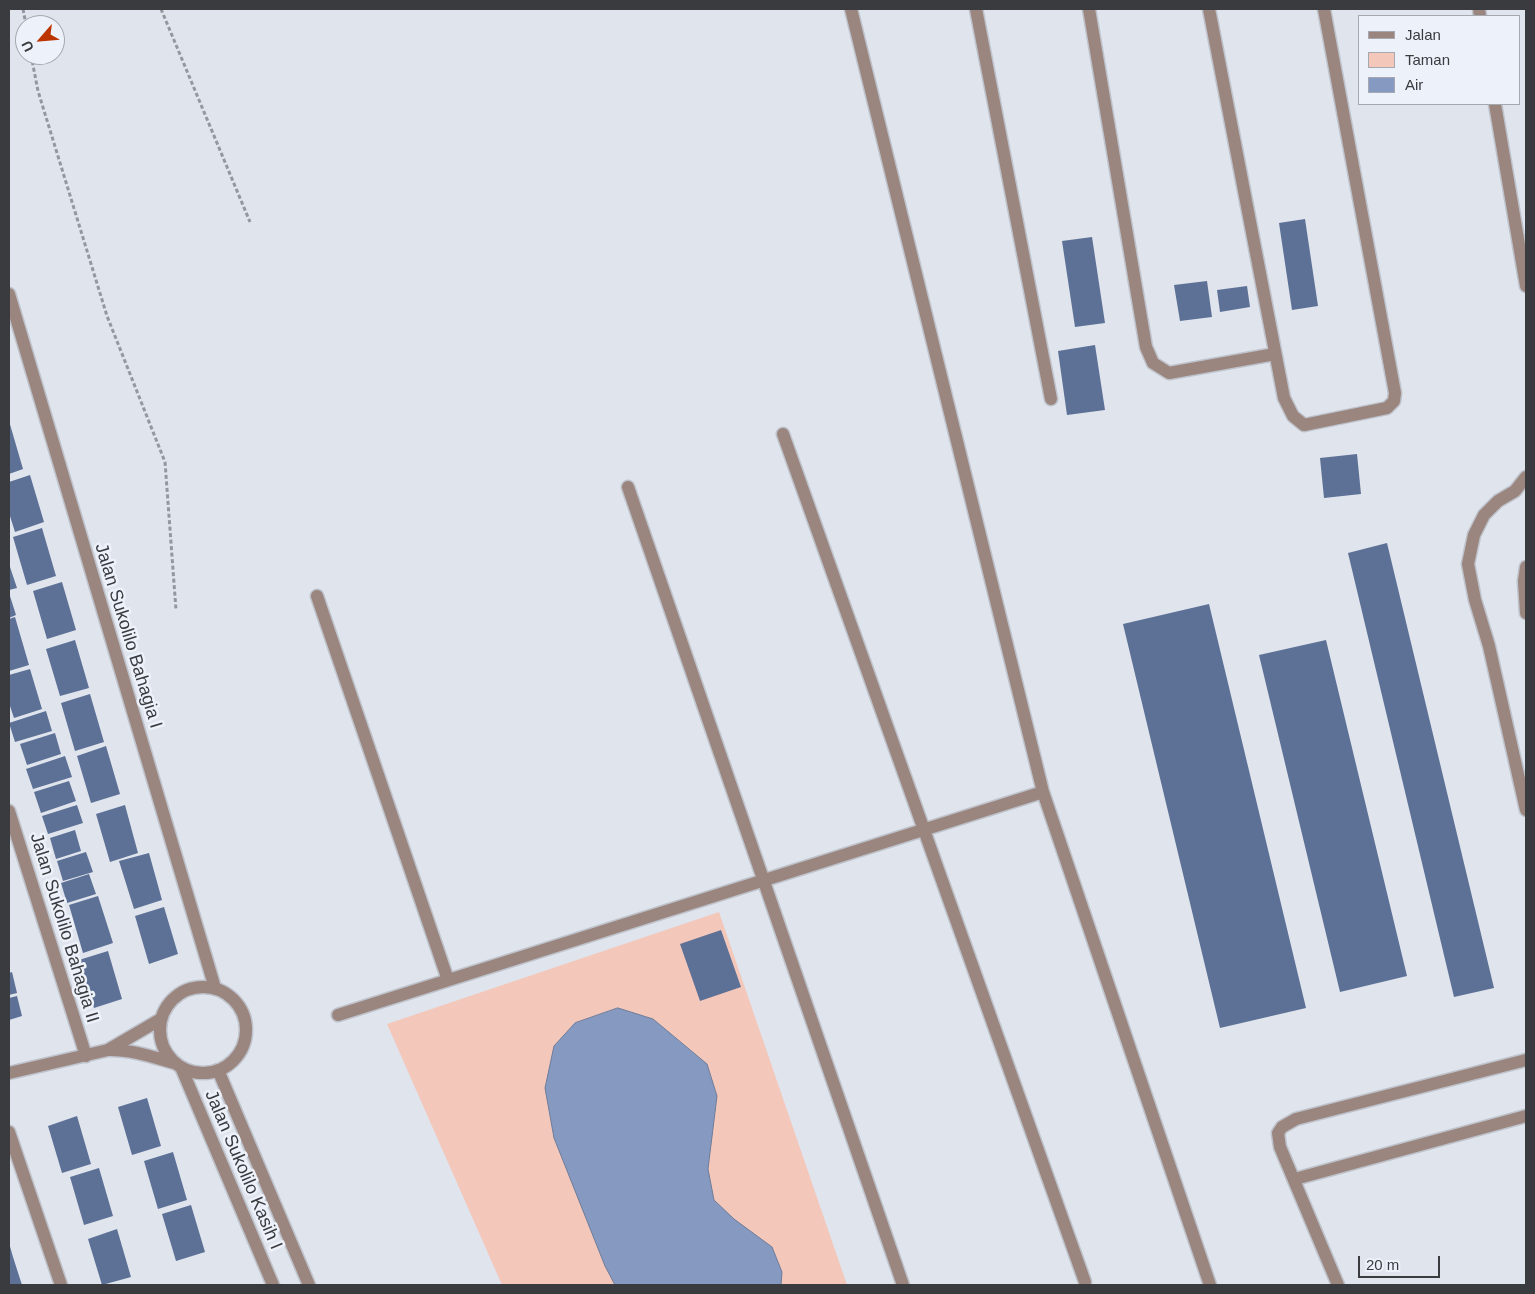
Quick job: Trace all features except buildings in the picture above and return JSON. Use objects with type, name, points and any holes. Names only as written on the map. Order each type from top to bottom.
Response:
[{"type":"street","points":[[851,9],[1043,792],[1210,1285]]},
{"type":"street","points":[[976,9],[1051,399]]},
{"type":"street","points":[[1089,9],[1146,347],[1153,363],[1169,373],[1275,354]]},
{"type":"street","points":[[1209,9],[1284,398],[1293,416],[1304,425],[1387,408],[1394,401],[1395,393],[1324,9]]},
{"type":"street","points":[[1495,105],[1526,286]]},
{"type":"street","name":"Jalan Sukolilo Bahagia I","points":[[9,294],[214,988]]},
{"type":"street","points":[[783,434],[1085,1282]]},
{"type":"street","points":[[1526,477],[1514,491],[1498,501],[1484,515],[1474,535],[1468,564],[1475,600],[1489,646],[1526,810]]},
{"type":"street","points":[[628,487],[903,1285]]},
{"type":"street","points":[[1526,567],[1524,581],[1526,613]]},
{"type":"street","points":[[317,596],[448,980]]},
{"type":"street","points":[[338,1015],[1043,792]]},
{"type":"street","name":"Jalan Sukolilo Bahagia II","points":[[9,811],[86,1056]]},
{"type":"street","points":[[161,1019],[168,1004],[181,992],[198,986],[214,988],[231,996],[242,1011],[246,1028],[244,1046],[234,1061],[218,1070]]},
{"type":"street","name":"Jalan Sukolilo Kasih I","points":[[9,1073],[108,1050],[161,1019]]},
{"type":"street","name":"Jalan Sukolilo Kasih I","points":[[161,1019],[160,1037],[168,1054],[179,1066],[273,1285]]},
{"type":"street","name":"Jalan Sukolilo Kasih I","points":[[108,1050],[145,1054],[191,1072],[201,1073],[218,1070],[309,1285]]},
{"type":"street","points":[[1338,1285],[1278,1141],[1278,1133],[1282,1127],[1291,1121],[1526,1060]]},
{"type":"street","points":[[1295,1179],[1526,1116]]},
{"type":"street","points":[[9,1132],[61,1285]]},
{"type":"path","points":[[161,9],[250,222]]},
{"type":"path","points":[[33,65],[38,91],[106,316],[166,462],[176,610]]},
{"type":"green space","points":[[719,912],[847,1285],[502,1285],[387,1024]]},
{"type":"water","points":[[618,1008],[653,1019],[707,1064],[717,1096],[708,1169],[714,1200],[734,1219],[772,1247],[782,1272],[781,1285],[615,1285],[605,1266],[554,1138],[545,1088],[554,1046],[575,1023]]}]
